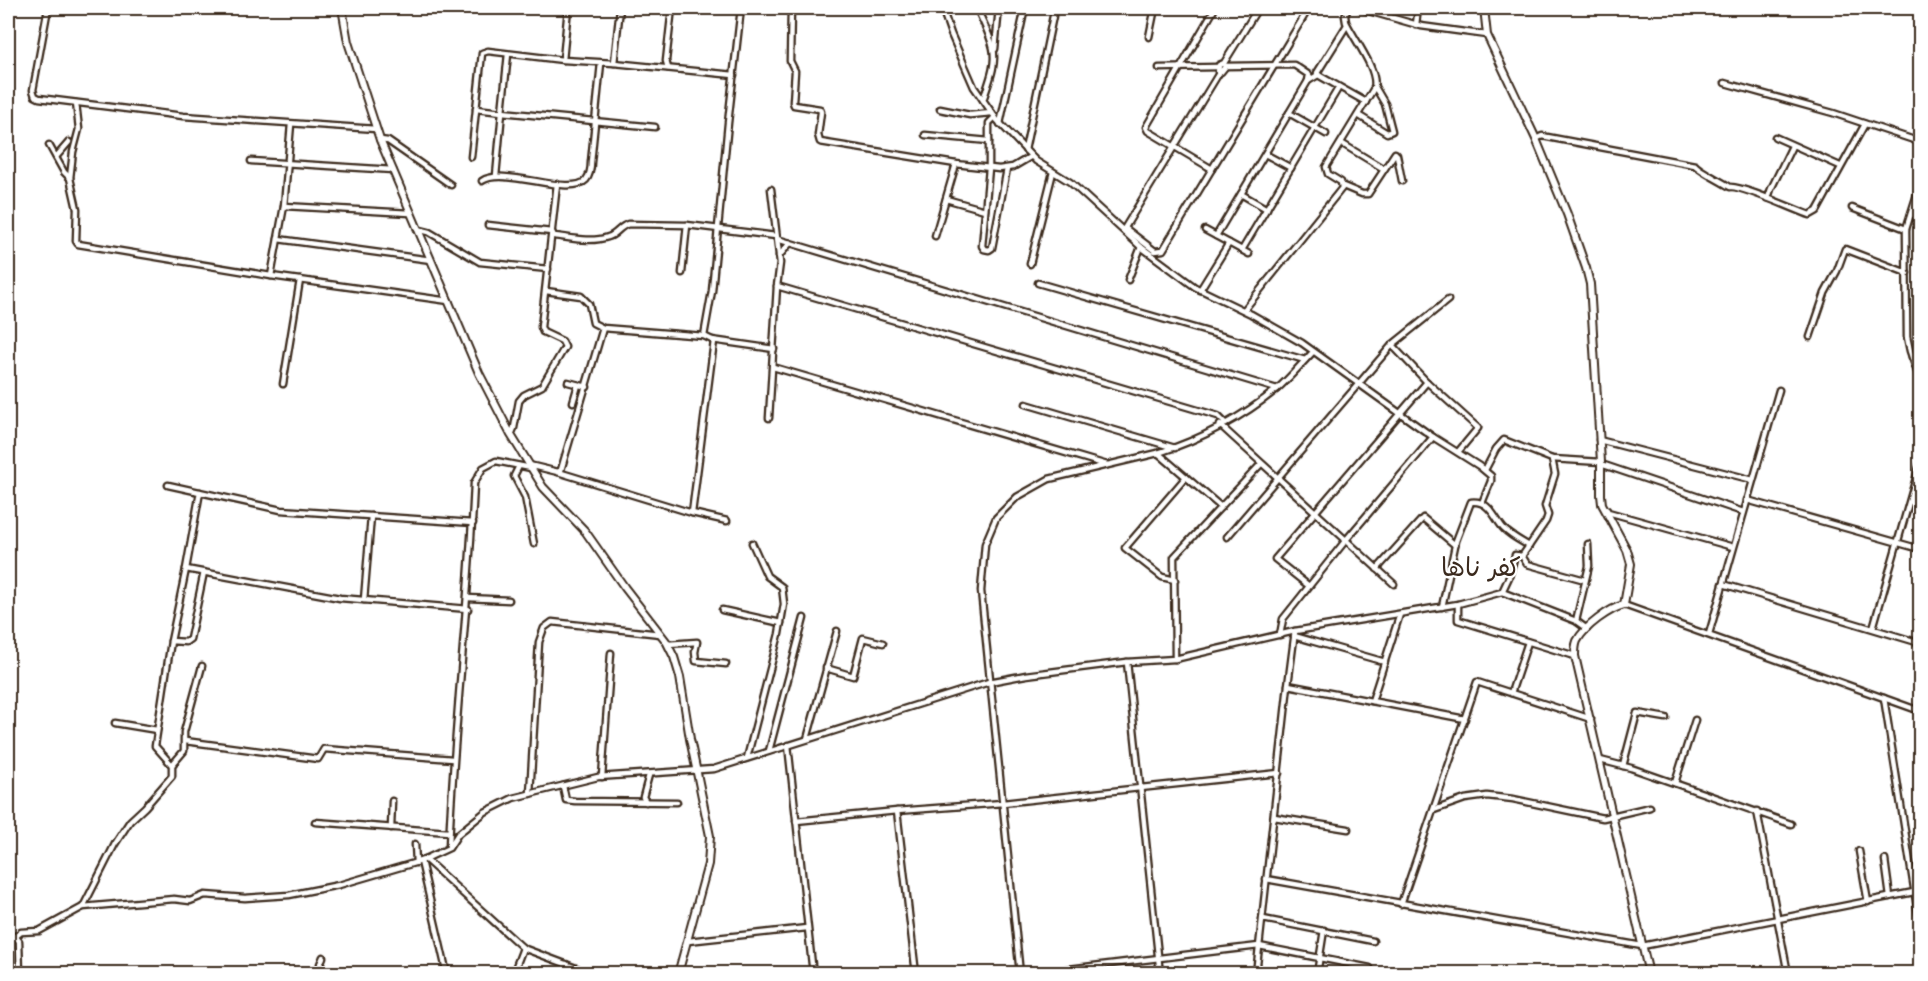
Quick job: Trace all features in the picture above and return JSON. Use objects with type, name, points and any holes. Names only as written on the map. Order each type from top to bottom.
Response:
[{"type":"street","points":[[48,8],[33,92],[39,98],[183,116],[376,129]]},
{"type":"street","points":[[342,8],[348,42],[380,140],[478,373],[511,435],[543,487],[585,531],[668,644],[680,677],[710,836],[710,848],[678,974]]},
{"type":"street","points":[[563,60],[568,8]]},
{"type":"street","points":[[614,63],[620,8]]},
{"type":"street","points":[[668,68],[666,61],[672,8]]},
{"type":"street","points":[[704,336],[712,291],[741,8]]},
{"type":"street","points":[[791,8],[790,60],[795,70],[793,102],[794,105],[820,109],[818,135],[820,142],[989,168],[1007,169],[1030,157]]},
{"type":"street","points":[[942,8],[974,87],[1000,124],[1030,157],[1071,182],[1141,247],[1200,290],[1244,310],[1302,343],[1433,437],[1485,470],[1491,476],[1491,481],[1482,503]]},
{"type":"street","points":[[978,8],[993,46],[994,55]]},
{"type":"street","points":[[983,100],[992,71],[999,8]]},
{"type":"street","points":[[1000,124],[1025,8]]},
{"type":"street","points":[[1149,37],[1155,8]]},
{"type":"street","points":[[1212,170],[1147,130],[1146,127],[1215,8]]},
{"type":"street","points":[[1225,65],[1258,8]]},
{"type":"street","points":[[1348,8],[1345,16],[1347,25],[1371,68],[1375,87],[1385,104],[1392,131],[1387,133],[1358,115]]},
{"type":"street","points":[[1358,8],[1416,25],[1487,35]]},
{"type":"street","points":[[1416,25],[1418,8]]},
{"type":"street","points":[[1484,8],[1487,35],[1536,139],[1587,268],[1590,284],[1602,504],[1622,538],[1631,564],[1624,605]]},
{"type":"street","points":[[1124,230],[1155,251],[1162,251],[1306,13]]},
{"type":"street","points":[[1025,150],[1053,16]]},
{"type":"street","points":[[1318,75],[1317,70],[1347,25]]},
{"type":"street","points":[[471,157],[482,53],[488,51],[734,75]]},
{"type":"street","points":[[496,176],[508,54]]},
{"type":"street","points":[[482,181],[487,177],[496,176],[556,184],[581,184],[588,177],[597,122],[602,63]]},
{"type":"street","points":[[1124,230],[1221,63],[1225,65],[1294,65],[1309,75],[1308,81],[1216,236]]},
{"type":"street","points":[[1159,68],[1219,70]]},
{"type":"street","points":[[1308,81],[1318,75]]},
{"type":"street","points":[[1318,75],[1366,102]]},
{"type":"street","points":[[1725,83],[1920,142]]},
{"type":"street","points":[[1242,250],[1339,87]]},
{"type":"street","points":[[1375,87],[1326,170],[1343,186],[1366,195],[1370,193],[1396,154],[1402,181]]},
{"type":"street","points":[[76,103],[79,129],[70,178],[77,209],[78,244],[271,276],[449,301]]},
{"type":"street","points":[[940,108],[970,115],[993,115]]},
{"type":"street","points":[[476,109],[655,127]]},
{"type":"street","points":[[1289,112],[1326,134]]},
{"type":"street","points":[[993,115],[989,122],[989,168],[982,246],[984,249],[991,249],[1007,169]]},
{"type":"street","points":[[271,276],[284,206],[291,124]]},
{"type":"street","points":[[1536,139],[1542,136],[1695,165],[1700,171],[1711,174],[1730,187],[1737,186],[1810,215],[1817,211],[1864,124]]},
{"type":"street","points":[[925,135],[989,141]]},
{"type":"street","points":[[1775,137],[1840,166]]},
{"type":"street","points":[[380,140],[388,141],[451,185]]},
{"type":"street","points":[[56,157],[69,142]]},
{"type":"street","points":[[1341,143],[1384,169]]},
{"type":"street","points":[[50,145],[64,172],[70,178]]},
{"type":"street","points":[[1768,198],[1770,189],[1792,146]]},
{"type":"street","points":[[1265,154],[1291,168]]},
{"type":"street","points":[[251,161],[393,170]]},
{"type":"street","points":[[935,236],[956,164]]},
{"type":"street","points":[[1030,264],[1053,172]]},
{"type":"street","points":[[511,435],[519,401],[524,395],[542,386],[565,347],[562,341],[542,331],[556,184]]},
{"type":"street","points":[[1920,185],[1906,230],[1907,337],[1920,380]]},
{"type":"street","points":[[1244,310],[1343,186]]},
{"type":"street","points":[[770,418],[780,263],[771,189]]},
{"type":"street","points":[[1241,194],[1267,209]]},
{"type":"street","points":[[945,199],[985,210]]},
{"type":"street","points":[[284,206],[410,213]]},
{"type":"street","points":[[1852,208],[1906,230]]},
{"type":"street","points":[[1911,214],[1920,216]]},
{"type":"street","points":[[488,225],[552,232],[554,236],[594,241],[612,237],[621,226],[628,224],[687,225],[776,237],[1277,389]]},
{"type":"street","points":[[682,273],[687,225]]},
{"type":"street","points":[[417,229],[429,232],[480,262],[548,269]]},
{"type":"street","points":[[1205,230],[1249,254]]},
{"type":"street","points":[[278,239],[431,260]]},
{"type":"street","points":[[779,256],[790,243]]},
{"type":"street","points":[[1200,290],[1229,243]]},
{"type":"street","points":[[1128,280],[1141,247]]},
{"type":"street","points":[[1810,337],[1825,293],[1837,271],[1845,249],[1907,273]]},
{"type":"street","points":[[283,384],[300,280]]},
{"type":"street","points":[[1038,283],[1305,360]]},
{"type":"street","points":[[777,286],[1218,416],[1223,425],[1261,464],[1394,584]]},
{"type":"street","points":[[546,291],[581,296],[589,304],[593,323],[603,328],[704,336],[712,340],[774,349]]},
{"type":"street","points":[[1227,537],[1392,345],[1448,300]]},
{"type":"street","points":[[558,472],[561,470],[587,387],[603,328]]},
{"type":"street","points":[[692,513],[714,341],[712,340]]},
{"type":"street","points":[[1392,345],[1427,382],[1478,428],[1458,452]]},
{"type":"street","points":[[1020,974],[981,591],[985,544],[996,518],[1017,497],[1048,479],[1175,448],[1223,425],[1277,389],[1313,352]]},
{"type":"street","points":[[1912,357],[1920,353]]},
{"type":"street","points":[[773,367],[1108,465]]},
{"type":"street","points":[[568,382],[587,387]]},
{"type":"street","points":[[1309,586],[1275,559],[1427,382]]},
{"type":"street","points":[[573,402],[578,385]]},
{"type":"street","points":[[1709,634],[1779,390]]},
{"type":"street","points":[[1026,404],[1175,448]]},
{"type":"street","points":[[1280,635],[1283,619],[1433,437]]},
{"type":"street","points":[[1485,470],[1496,448],[1504,440],[1552,459],[1601,463],[1743,512]]},
{"type":"street","points":[[1599,440],[1753,480]]},
{"type":"street","points":[[1158,453],[1221,507]]},
{"type":"street","points":[[1522,556],[1548,515],[1545,506],[1555,474],[1552,459]]},
{"type":"street","points":[[449,848],[453,759],[468,609],[474,483],[483,468],[496,461],[558,472],[692,513],[727,521]]},
{"type":"street","points":[[1175,659],[1174,557],[1261,464]]},
{"type":"street","points":[[1873,628],[1920,464]]},
{"type":"street","points":[[519,466],[514,476],[525,497],[534,544]]},
{"type":"street","points":[[1174,580],[1162,576],[1125,548],[1185,477]]},
{"type":"street","points":[[168,486],[281,510],[473,523]]},
{"type":"street","points":[[172,765],[155,746],[171,642],[200,492]]},
{"type":"street","points":[[1747,500],[1920,549]]},
{"type":"street","points":[[1442,607],[1455,545],[1471,502],[1482,503],[1491,509],[1504,529],[1529,546]]},
{"type":"street","points":[[1602,504],[1608,512],[1733,547]]},
{"type":"street","points":[[364,600],[371,516]]},
{"type":"street","points":[[1377,569],[1423,518],[1455,545]]},
{"type":"street","points":[[747,758],[784,604],[782,587],[767,576],[752,543]]},
{"type":"street","points":[[1576,621],[1590,560],[1588,544]]},
{"type":"street","points":[[1502,592],[1515,555],[1522,556],[1527,564],[1585,580]]},
{"type":"street","points":[[186,569],[340,598],[468,609]]},
{"type":"street","points":[[171,642],[186,642],[190,639],[204,572]]},
{"type":"street","points":[[1723,584],[1920,643]]},
{"type":"street","points":[[8,943],[21,932],[39,931],[83,907],[174,898],[190,901],[205,895],[245,898],[289,895],[339,885],[421,861],[449,848],[458,834],[485,812],[513,798],[602,777],[714,769],[989,682],[1127,662],[1175,659],[1280,635],[1458,604],[1502,592],[1576,621],[1587,629]]},
{"type":"street","points":[[468,598],[509,600]]},
{"type":"street","points":[[1458,604],[1458,620],[1575,656]]},
{"type":"street","points":[[1649,974],[1575,656],[1576,644],[1581,634],[1614,607],[1624,605],[1920,711]]},
{"type":"street","points":[[722,610],[781,623]]},
{"type":"street","points":[[1372,702],[1400,614]]},
{"type":"street","points":[[769,751],[804,618]]},
{"type":"street","points":[[530,794],[539,642],[544,628],[552,622],[660,634]]},
{"type":"street","points":[[807,739],[837,631]]},
{"type":"street","points":[[1295,633],[1385,662]]},
{"type":"street","points":[[1256,974],[1287,685],[1295,633]]},
{"type":"street","points":[[826,669],[853,676],[863,638],[883,644]]},
{"type":"street","points":[[668,644],[697,642],[696,661],[726,664]]},
{"type":"street","points":[[1510,693],[1528,642]]},
{"type":"street","points":[[602,777],[611,652]]},
{"type":"street","points":[[1127,662],[1160,974]]},
{"type":"street","points":[[83,907],[115,844],[130,821],[172,776],[172,765],[184,751],[184,732],[202,666]]},
{"type":"street","points":[[1401,903],[1477,682],[1591,719]]},
{"type":"street","points":[[1287,685],[1465,719]]},
{"type":"street","points":[[1884,698],[1920,926]]},
{"type":"street","points":[[1623,766],[1637,713],[1666,718]]},
{"type":"street","points":[[1675,783],[1695,720]]},
{"type":"street","points":[[115,723],[158,730]]},
{"type":"street","points":[[184,741],[318,759],[324,749],[453,759]]},
{"type":"street","points":[[788,745],[813,974]]},
{"type":"street","points":[[1600,760],[1675,783],[1791,824]]},
{"type":"street","points":[[796,821],[1003,803],[1279,773]]},
{"type":"street","points":[[646,802],[643,797],[649,775]]},
{"type":"street","points":[[563,786],[566,800],[677,802]]},
{"type":"street","points":[[1434,810],[1464,799],[1487,796],[1513,798],[1603,818],[1650,807]]},
{"type":"street","points":[[391,828],[392,801]]},
{"type":"street","points":[[897,811],[916,974]]},
{"type":"street","points":[[1757,812],[1788,974]]},
{"type":"street","points":[[1274,817],[1348,829]]},
{"type":"street","points":[[315,822],[449,832]]},
{"type":"street","points":[[415,844],[447,974]]},
{"type":"street","points":[[1860,851],[1868,902]]},
{"type":"street","points":[[1885,860],[1890,897]]},
{"type":"street","points":[[421,861],[523,948],[592,974]]},
{"type":"street","points":[[1266,879],[1642,946],[1778,921],[1914,892]]},
{"type":"street","points":[[1263,919],[1373,940]]},
{"type":"street","points":[[688,941],[807,928]]},
{"type":"street","points":[[1317,974],[1324,930]]},
{"type":"street","points":[[15,936],[19,941],[20,974]]},
{"type":"street","points":[[1027,974],[1259,946],[1370,968]]},
{"type":"street","points":[[513,974],[523,948]]},
{"type":"street","points":[[320,964],[323,957]]},
{"type":"street","points":[[563,974],[566,964]]},
{"type":"district","name":"كفر ناها","points":[[1481,567]]}]
